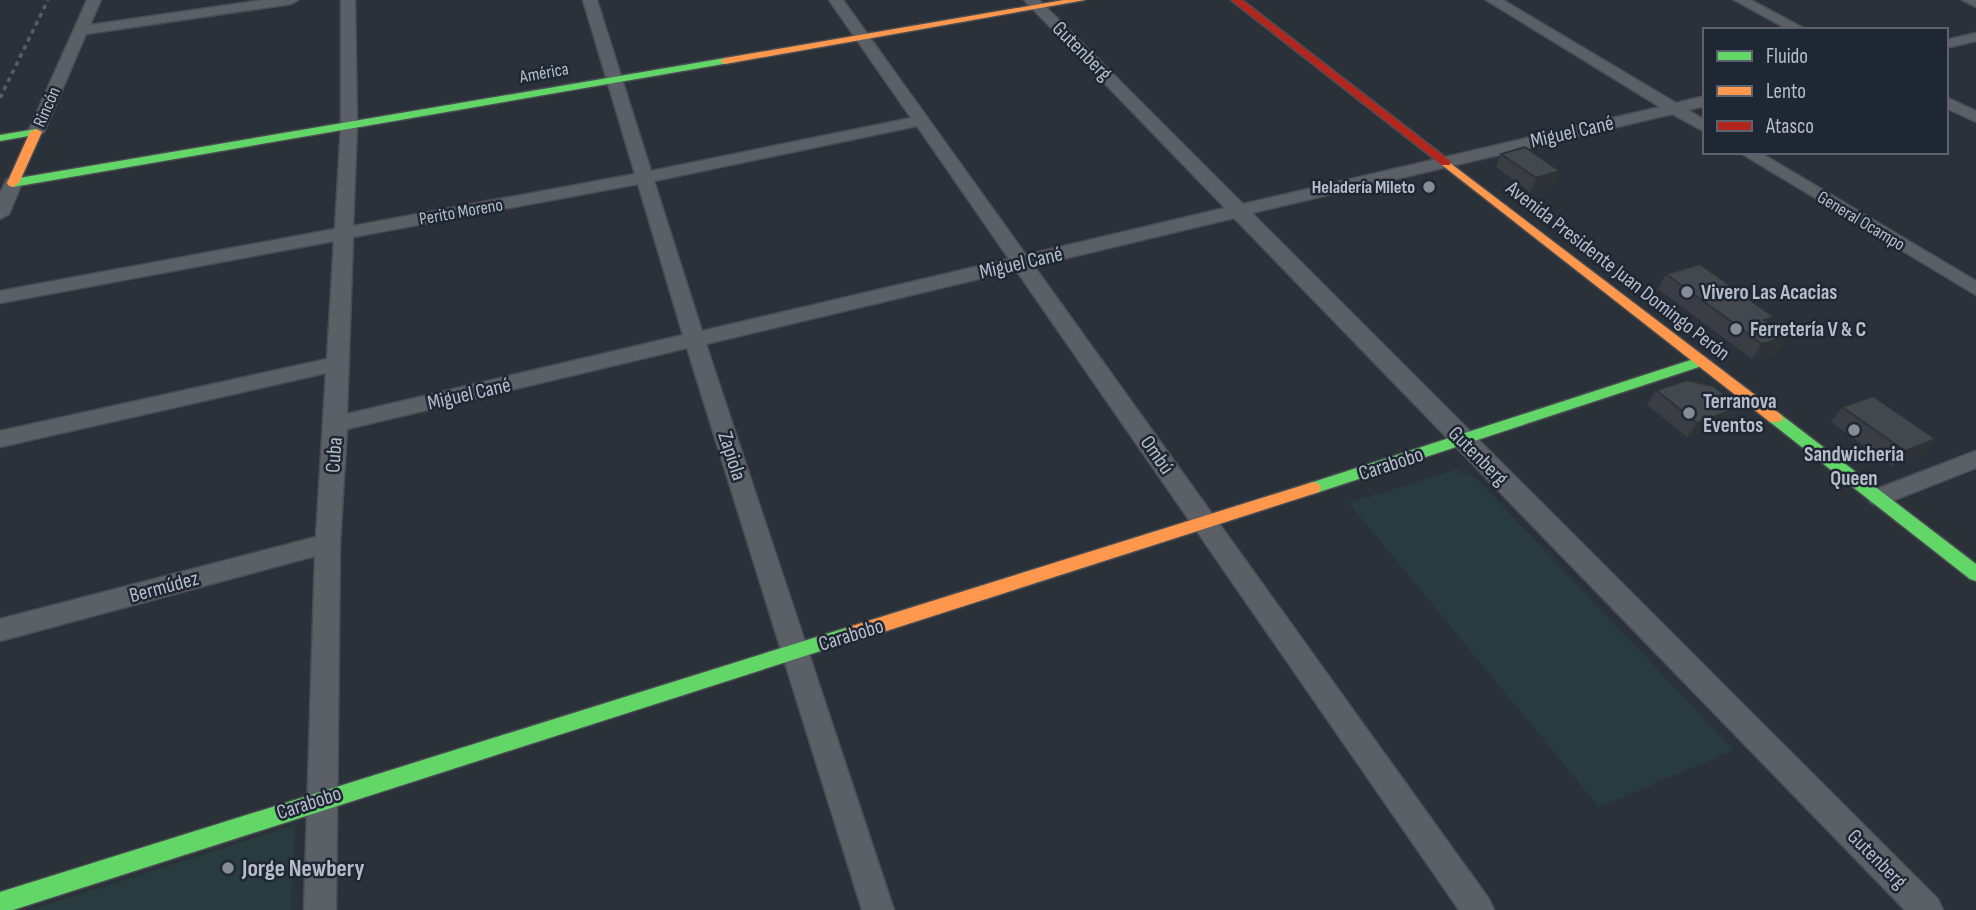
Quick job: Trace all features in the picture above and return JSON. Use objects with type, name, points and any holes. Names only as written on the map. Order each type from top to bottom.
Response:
[{"type":"street","name":"Rincón","points":[[0,214],[94,0]]},
{"type":"street","points":[[82,30],[292,0]]},
{"type":"street","name":"Cuba","points":[[320,910],[328,543],[349,125],[348,0]]},
{"type":"street","name":"Zapiola","points":[[590,0],[643,178],[878,910]]},
{"type":"street","name":"Ombú","points":[[836,0],[920,121],[1024,262],[1478,910]]},
{"type":"street","name":"América","points":[[13,183],[862,38],[1035,4],[1080,0]]},
{"type":"street","name":"Avenida Presidente Juan Domingo Perón","points":[[1236,0],[1976,574]]},
{"type":"street","points":[[1493,0],[1703,126]]},
{"type":"street","points":[[1741,0],[1796,28]]},
{"type":"street","points":[[1969,0],[1976,3]]},
{"type":"street","name":"Gutenberg","points":[[1035,4],[1927,910]]},
{"type":"street","points":[[1948,44],[1976,37]]},
{"type":"street","name":"Miguel Cané","points":[[336,424],[1703,101]]},
{"type":"street","points":[[1948,103],[1976,117]]},
{"type":"street","name":"Perito Moreno","points":[[0,297],[643,178],[920,121]]},
{"type":"street","points":[[0,138],[36,132]]},
{"type":"street","name":"General Ocampo","points":[[1750,154],[1976,289]]},
{"type":"street","name":"Carabobo","points":[[0,902],[324,798],[1205,524],[1700,362]]},
{"type":"street","points":[[0,439],[337,364]]},
{"type":"street","points":[[1879,497],[1976,459]]},
{"type":"street","name":"Bermúdez","points":[[0,630],[328,543]]},
{"type":"shaded area","points":[[1455,470],[1475,477],[1734,750],[1599,807],[1349,503]]},
{"type":"shaded area","name":"Jorge Newbery","points":[[295,825],[291,910],[31,910]]},
{"type":"building","points":[[1525,147],[1560,171],[1536,178],[1501,154]]},
{"type":"building","points":[[1700,264],[1774,317],[1764,320],[1788,336],[1762,344],[1666,274]]},
{"type":"building","points":[[1687,380],[1713,386],[1741,407],[1697,423],[1656,390]]},
{"type":"building","points":[[1873,396],[1936,439],[1905,451],[1842,407]]},
{"type":"railway","points":[[0,98],[48,0]]},
{"type":"traffic: fast","points":[[13,183],[725,61]]},
{"type":"traffic: fast","points":[[0,138],[36,132]]},
{"type":"traffic: fast","points":[[1313,488],[1700,362]]},
{"type":"traffic: fast","points":[[1775,418],[1976,574]]},
{"type":"traffic: fast","points":[[0,903],[852,634]]},
{"type":"traffic: slow","points":[[725,61],[1080,0]]},
{"type":"traffic: slow","points":[[13,183],[36,132]]},
{"type":"traffic: slow","points":[[1446,163],[1775,418]]},
{"type":"traffic: slow","points":[[852,634],[1313,488]]},
{"type":"traffic: jam","points":[[1236,0],[1446,163]]},
{"type":"place","name":"Heladería Mileto","points":[[1429,187]]},
{"type":"place","name":"Vivero Las Acacias","points":[[1687,292]]},
{"type":"place","name":"Ferretería V & C","points":[[1736,329]]},
{"type":"place","name":"Terranova Eventos","points":[[1689,413]]},
{"type":"place","name":"Sandwicheria Queen","points":[[1854,430]]},
{"type":"place","name":"Jorge Newbery","points":[[228,868]]}]
